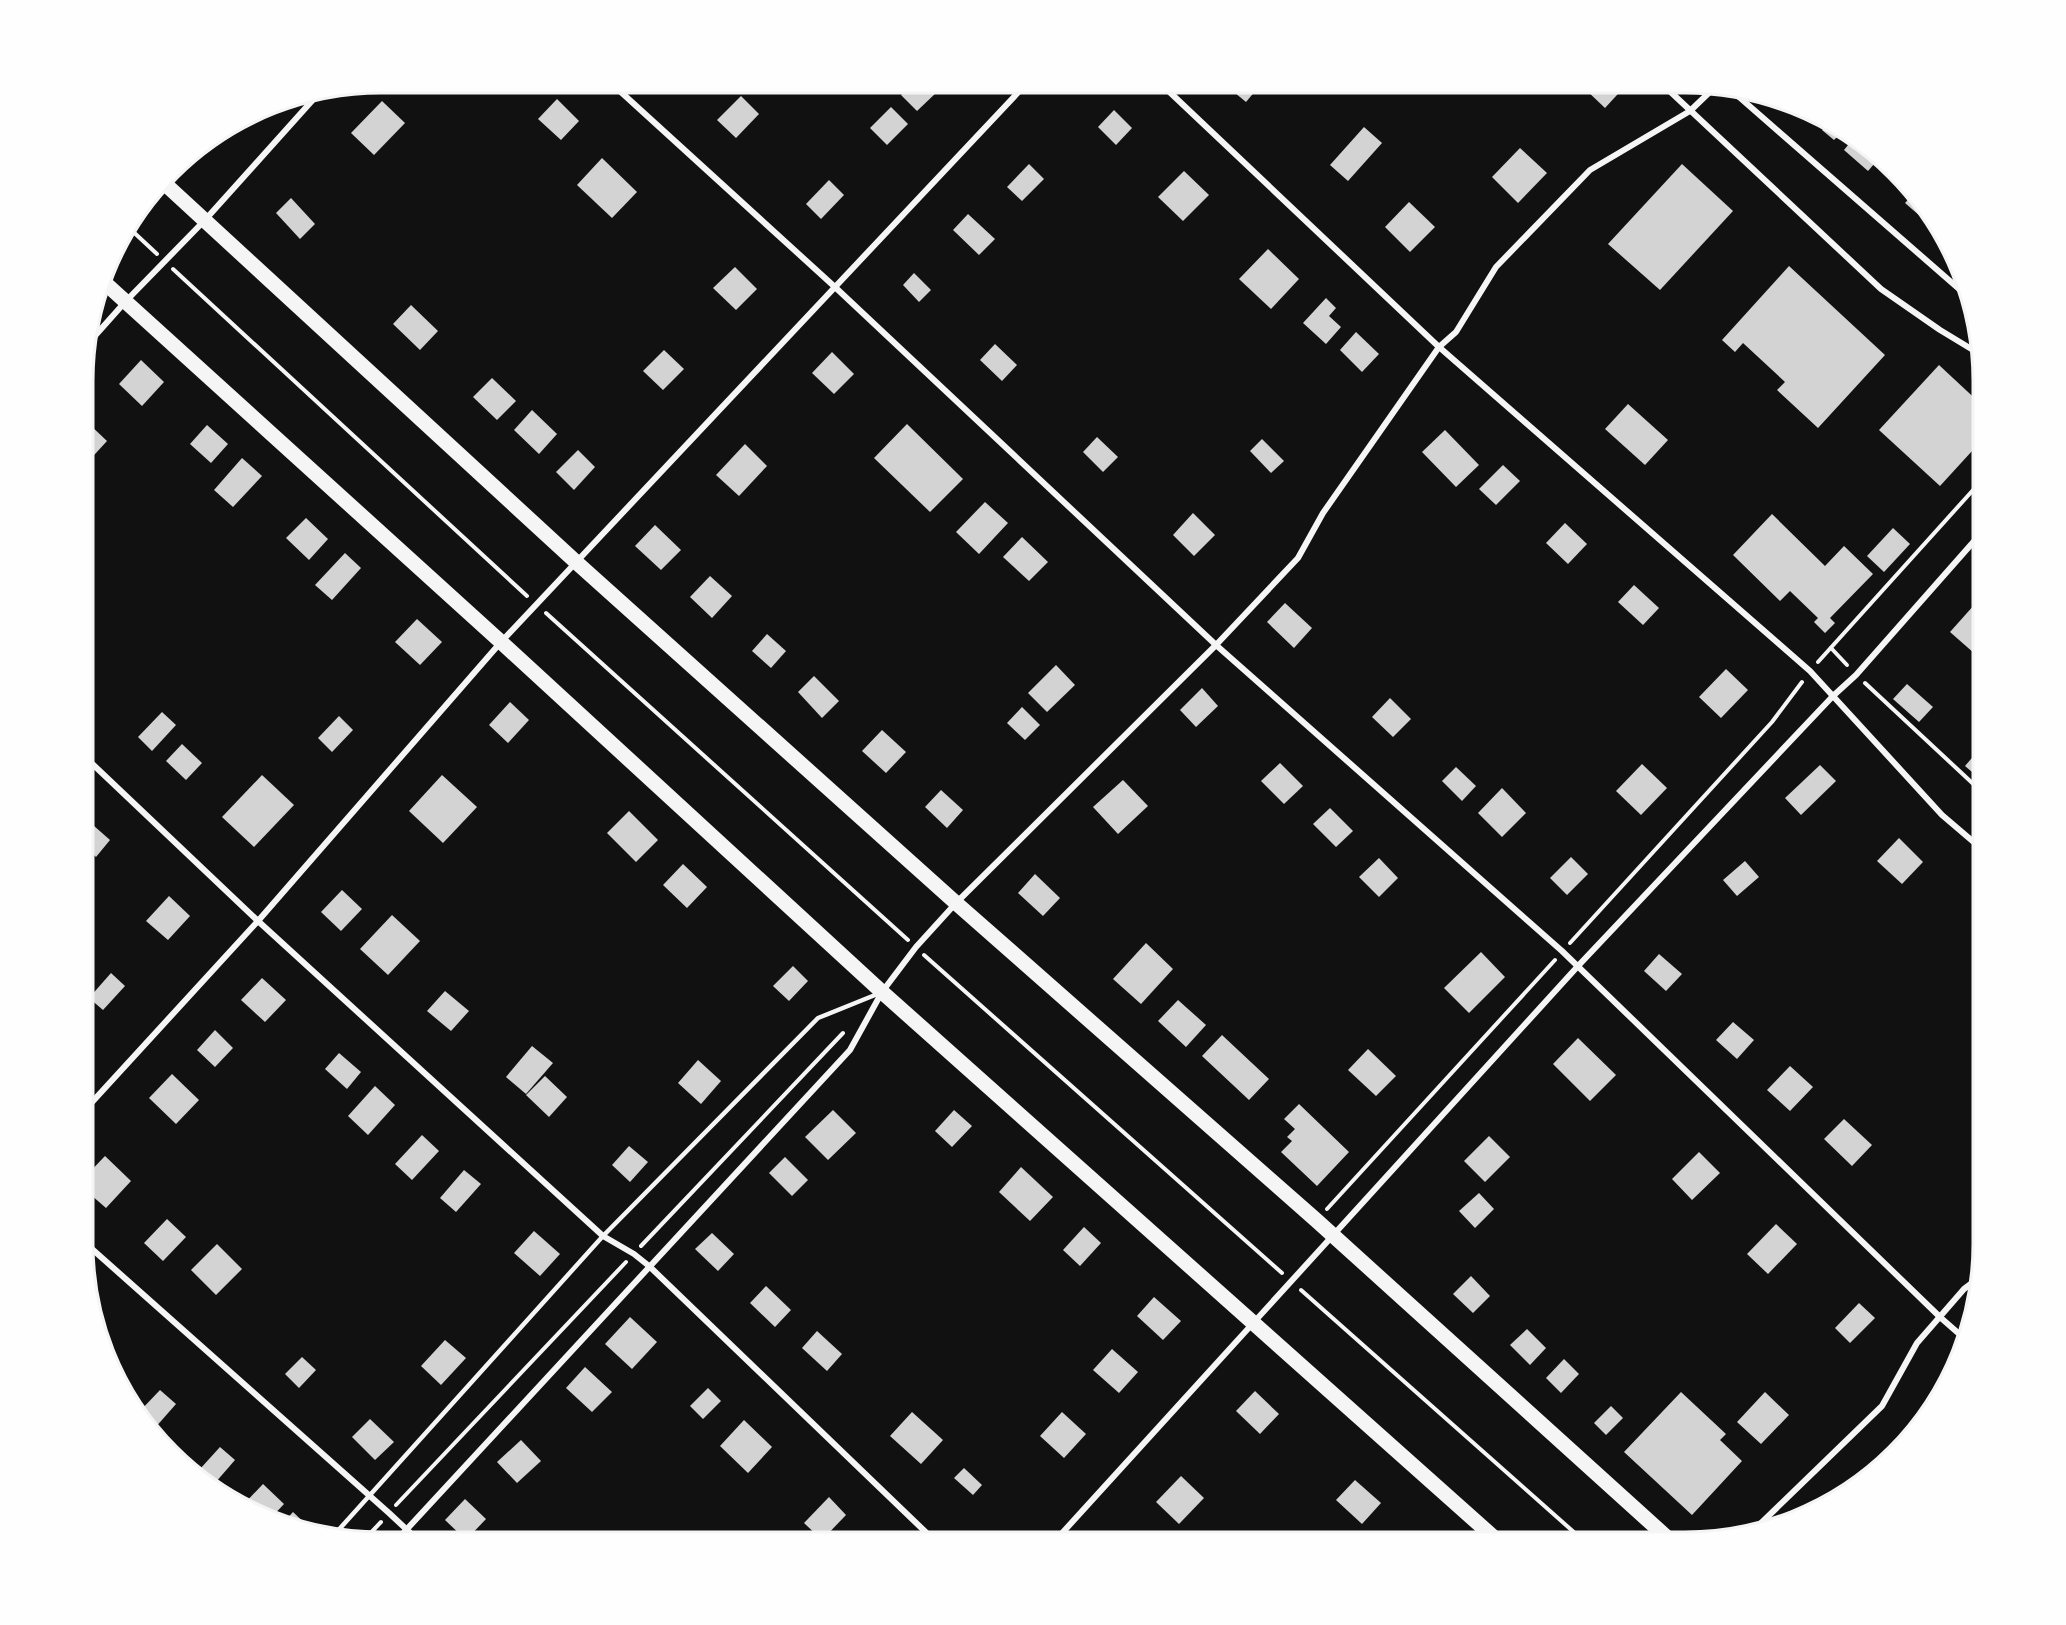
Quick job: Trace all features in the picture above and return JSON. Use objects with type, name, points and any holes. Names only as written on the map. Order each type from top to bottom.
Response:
[{"type":"main road","points":[[168,187],[576,562],[956,903],[1316,1220],[1661,1532]]},
{"type":"main road","points":[[109,286],[882,992],[1488,1532]]},
{"type":"street","points":[[622,93],[836,288],[1216,645],[1562,951],[1959,1334]]},
{"type":"street","points":[[93,1102],[258,921],[501,642],[1018,93]]},
{"type":"street","points":[[1171,93],[1439,347],[1810,671],[1942,815],[1973,841]]},
{"type":"street","points":[[1671,93],[1881,289],[1971,349]]},
{"type":"street","points":[[404,1532],[850,1050],[882,992],[916,947],[956,903],[1216,645],[1298,558],[1323,513],[1439,347],[1456,332],[1496,267],[1590,170],[1690,111],[1707,94]]},
{"type":"street","points":[[1742,99],[1958,288]]},
{"type":"street","points":[[97,333],[205,220],[312,102]]},
{"type":"street","points":[[1063,1532],[1578,966],[1833,696],[1856,675],[1973,542]]},
{"type":"street","points":[[93,765],[258,921],[603,1236],[634,1254],[649,1266],[926,1532]]},
{"type":"street","points":[[93,1250],[410,1532]]},
{"type":"street","points":[[1763,1521],[1882,1406],[1917,1343],[1971,1284]]},
{"type":"lane","points":[[339,1529],[603,1236],[818,1018],[882,992]]},
{"type":"path","points":[[135,233],[536,604],[916,947],[1574,1532]]},
{"type":"path","points":[[1316,1220],[1772,722],[1810,671],[1973,490]]},
{"type":"path","points":[[1830,648],[1973,784]]},
{"type":"path","points":[[372,1532],[850,1025]]},
{"type":"building","points":[[903,93],[936,93],[917,111],[901,95]]},
{"type":"building","points":[[1235,93],[1254,93],[1246,102]]},
{"type":"building","points":[[1589,93],[1619,93],[1605,108]]},
{"type":"building","points":[[741,96],[759,114],[736,138],[717,120]]},
{"type":"building","points":[[557,99],[579,121],[561,140],[538,119]]},
{"type":"building","points":[[382,101],[405,123],[374,155],[351,133]]},
{"type":"building","points":[[891,107],[908,124],[887,145],[870,128]]},
{"type":"building","points":[[1114,110],[1132,128],[1116,145],[1098,127]]},
{"type":"building","points":[[1364,127],[1382,143],[1348,181],[1330,165]]},
{"type":"building","points":[[1823,129],[1837,137],[1834,140]]},
{"type":"building","points":[[1849,144],[1874,164],[1868,171],[1844,150]]},
{"type":"building","points":[[1520,148],[1547,173],[1518,203],[1492,177]]},
{"type":"building","points":[[602,158],[637,192],[612,218],[577,185]]},
{"type":"building","points":[[1029,164],[1044,179],[1022,201],[1007,187]]},
{"type":"building","points":[[1682,164],[1733,211],[1660,290],[1608,244]]},
{"type":"building","points":[[1184,171],[1209,195],[1183,221],[1158,197]]},
{"type":"building","points":[[829,180],[844,195],[821,219],[806,204]]},
{"type":"building","points":[[291,198],[315,224],[300,239],[276,213]]},
{"type":"building","points":[[1909,199],[1920,216],[1920,216],[1905,203]]},
{"type":"building","points":[[1409,202],[1435,227],[1410,252],[1385,227]]},
{"type":"building","points":[[968,214],[995,239],[979,255],[953,230]]},
{"type":"building","points":[[1268,249],[1299,279],[1271,309],[1239,279]]},
{"type":"building","points":[[1789,266],[1885,355],[1818,428],[1777,390],[1785,382],[1743,343],[1735,352],[1722,340]]},
{"type":"building","points":[[735,267],[757,289],[736,310],[713,288]]},
{"type":"building","points":[[914,273],[931,290],[919,302],[903,285]]},
{"type":"building","points":[[1326,298],[1336,308],[1329,316],[1341,327],[1326,344],[1303,323]]},
{"type":"building","points":[[411,305],[438,331],[420,350],[393,324]]},
{"type":"building","points":[[1356,332],[1379,354],[1362,372],[1340,350]]},
{"type":"building","points":[[995,344],[1017,365],[1002,381],[980,360]]},
{"type":"building","points":[[664,350],[684,369],[663,390],[643,371]]},
{"type":"building","points":[[832,352],[854,374],[834,394],[812,373]]},
{"type":"building","points":[[141,360],[164,382],[142,406],[119,384]]},
{"type":"building","points":[[1939,365],[1973,397],[1973,450],[1940,486],[1879,430]]},
{"type":"building","points":[[492,378],[516,401],[497,420],[473,397]]},
{"type":"building","points":[[1628,404],[1668,440],[1645,465],[1605,429]]},
{"type":"building","points":[[532,410],[557,434],[539,454],[514,430]]},
{"type":"building","points":[[907,424],[963,479],[930,512],[874,458]]},
{"type":"building","points":[[207,425],[228,444],[211,463],[190,444]]},
{"type":"building","points":[[93,428],[107,441],[93,456]]},
{"type":"building","points":[[1445,430],[1479,465],[1456,487],[1422,452]]},
{"type":"building","points":[[1097,437],[1118,457],[1103,472],[1083,452]]},
{"type":"building","points":[[1262,439],[1284,461],[1271,473],[1250,451]]},
{"type":"building","points":[[745,444],[767,466],[739,496],[716,475]]},
{"type":"building","points":[[578,450],[595,467],[574,490],[556,472]]},
{"type":"building","points":[[242,458],[262,476],[233,507],[214,490]]},
{"type":"building","points":[[1503,465],[1520,481],[1496,505],[1479,489]]},
{"type":"building","points":[[985,502],[1008,523],[979,554],[956,532]]},
{"type":"building","points":[[1193,513],[1215,535],[1194,556],[1173,535]]},
{"type":"building","points":[[1772,514],[1825,566],[1844,546],[1873,574],[1830,618],[1835,623],[1825,633],[1814,622],[1818,618],[1790,591],[1780,601],[1733,555]]},
{"type":"building","points":[[306,518],[328,539],[309,560],[286,538]]},
{"type":"building","points":[[1565,523],[1587,544],[1568,564],[1546,543]]},
{"type":"building","points":[[655,525],[681,550],[661,570],[635,546]]},
{"type":"building","points":[[1893,528],[1910,544],[1884,572],[1867,556]]},
{"type":"building","points":[[1022,537],[1048,562],[1029,581],[1003,557]]},
{"type":"building","points":[[345,553],[361,568],[332,600],[315,585]]},
{"type":"building","points":[[710,576],[732,596],[712,618],[690,597]]},
{"type":"building","points":[[1634,585],[1659,608],[1643,625],[1618,602]]},
{"type":"building","points":[[1285,603],[1312,628],[1294,648],[1267,622]]},
{"type":"building","points":[[1973,606],[1973,652],[1950,632]]},
{"type":"building","points":[[417,619],[442,642],[420,665],[395,642]]},
{"type":"building","points":[[767,634],[786,651],[771,668],[752,651]]},
{"type":"building","points":[[1056,665],[1075,685],[1047,712],[1028,693]]},
{"type":"building","points":[[1726,669],[1748,690],[1721,718],[1699,697]]},
{"type":"building","points":[[814,676],[839,701],[822,718],[798,692]]},
{"type":"building","points":[[1907,684],[1933,707],[1919,722],[1893,699]]},
{"type":"building","points":[[1202,688],[1218,706],[1196,727],[1180,710]]},
{"type":"building","points":[[1390,698],[1411,719],[1393,737],[1372,717]]},
{"type":"building","points":[[510,702],[529,720],[508,743],[489,725]]},
{"type":"building","points":[[1022,707],[1040,725],[1025,740],[1007,723]]},
{"type":"building","points":[[162,712],[176,725],[152,751],[138,737]]},
{"type":"building","points":[[339,716],[353,730],[332,752],[318,738]]},
{"type":"building","points":[[882,730],[906,752],[886,773],[862,751]]},
{"type":"building","points":[[182,744],[202,763],[186,780],[166,761]]},
{"type":"building","points":[[1973,757],[1973,773],[1965,766]]},
{"type":"building","points":[[1280,763],[1303,786],[1284,804],[1261,781]]},
{"type":"building","points":[[1642,764],[1667,788],[1641,815],[1616,791]]},
{"type":"building","points":[[1820,765],[1836,781],[1801,815],[1785,798]]},
{"type":"building","points":[[1456,767],[1476,786],[1462,801],[1442,781]]},
{"type":"building","points":[[262,775],[294,805],[254,847],[222,817]]},
{"type":"building","points":[[442,775],[477,807],[443,843],[409,811]]},
{"type":"building","points":[[1123,780],[1148,806],[1118,834],[1093,807]]},
{"type":"building","points":[[1502,788],[1526,813],[1502,837],[1478,813]]},
{"type":"building","points":[[941,790],[963,810],[947,828],[925,807]]},
{"type":"building","points":[[1330,808],[1353,831],[1336,847],[1313,824]]},
{"type":"building","points":[[629,811],[658,840],[636,862],[607,833]]},
{"type":"building","points":[[93,825],[110,840],[96,857],[93,854]]},
{"type":"building","points":[[1899,838],[1923,862],[1902,884],[1877,861]]},
{"type":"building","points":[[1571,857],[1588,874],[1567,895],[1550,878]]},
{"type":"building","points":[[1379,858],[1398,878],[1379,897],[1359,877]]},
{"type":"building","points":[[1745,861],[1759,877],[1737,896],[1723,880]]},
{"type":"building","points":[[683,864],[707,887],[687,908],[663,885]]},
{"type":"building","points":[[1035,874],[1060,898],[1043,916],[1018,893]]},
{"type":"building","points":[[342,890],[362,909],[341,931],[321,912]]},
{"type":"building","points":[[169,896],[190,916],[168,940],[146,921]]},
{"type":"building","points":[[392,915],[420,941],[388,975],[360,949]]},
{"type":"building","points":[[1146,943],[1173,969],[1141,1004],[1113,979]]},
{"type":"building","points":[[1481,952],[1505,977],[1469,1013],[1444,988]]},
{"type":"building","points":[[1659,954],[1682,974],[1666,991],[1644,971]]},
{"type":"building","points":[[793,966],[808,981],[789,1001],[773,986]]},
{"type":"building","points":[[111,973],[125,986],[103,1010],[93,1001],[93,993]]},
{"type":"building","points":[[262,978],[286,1000],[265,1022],[241,1000]]},
{"type":"building","points":[[445,991],[469,1011],[451,1031],[427,1011]]},
{"type":"building","points":[[1178,1000],[1206,1025],[1186,1047],[1158,1021]]},
{"type":"building","points":[[1733,1022],[1754,1040],[1737,1059],[1716,1040]]},
{"type":"building","points":[[215,1030],[233,1048],[215,1067],[197,1050]]},
{"type":"building","points":[[1222,1035],[1269,1079],[1249,1100],[1202,1056]]},
{"type":"building","points":[[1578,1038],[1616,1075],[1590,1101],[1553,1064]]},
{"type":"building","points":[[532,1046],[553,1063],[526,1094],[506,1077]]},
{"type":"building","points":[[1368,1049],[1396,1076],[1376,1096],[1348,1070]]},
{"type":"building","points":[[339,1053],[361,1072],[347,1089],[325,1069]]},
{"type":"building","points":[[698,1060],[721,1081],[701,1104],[678,1083]]},
{"type":"building","points":[[1790,1066],[1813,1087],[1790,1111],[1767,1090]]},
{"type":"building","points":[[172,1074],[199,1100],[176,1124],[149,1098]]},
{"type":"building","points":[[545,1076],[567,1097],[549,1117],[526,1095]]},
{"type":"building","points":[[375,1086],[395,1105],[368,1135],[348,1116]]},
{"type":"building","points":[[1299,1104],[1349,1152],[1317,1186],[1281,1152],[1292,1141],[1287,1137],[1295,1129],[1284,1119]]},
{"type":"building","points":[[833,1110],[856,1133],[828,1160],[805,1137]]},
{"type":"building","points":[[954,1110],[972,1126],[952,1147],[935,1131]]},
{"type":"building","points":[[1844,1119],[1872,1145],[1852,1166],[1824,1139]]},
{"type":"building","points":[[422,1135],[439,1151],[412,1180],[395,1164]]},
{"type":"building","points":[[1489,1136],[1510,1157],[1485,1182],[1464,1161]]},
{"type":"building","points":[[629,1146],[648,1162],[630,1182],[612,1165]]},
{"type":"building","points":[[1699,1152],[1720,1173],[1692,1200],[1672,1179]]},
{"type":"building","points":[[105,1156],[131,1181],[106,1208],[93,1197],[93,1169]]},
{"type":"building","points":[[785,1157],[808,1180],[792,1196],[769,1173]]},
{"type":"building","points":[[1021,1167],[1053,1197],[1030,1221],[999,1192]]},
{"type":"building","points":[[464,1170],[481,1184],[456,1212],[440,1198]]},
{"type":"building","points":[[1479,1193],[1494,1209],[1475,1228],[1459,1211]]},
{"type":"building","points":[[167,1219],[186,1237],[163,1261],[144,1243]]},
{"type":"building","points":[[1776,1224],[1797,1244],[1768,1274],[1747,1254]]},
{"type":"building","points":[[1084,1227],[1101,1243],[1080,1266],[1063,1250]]},
{"type":"building","points":[[534,1231],[560,1254],[540,1276],[514,1253]]},
{"type":"building","points":[[712,1233],[734,1254],[718,1271],[695,1249]]},
{"type":"building","points":[[217,1244],[242,1269],[216,1295],[191,1270]]},
{"type":"building","points":[[1471,1276],[1490,1296],[1473,1313],[1453,1294]]},
{"type":"building","points":[[766,1286],[791,1310],[775,1327],[750,1303]]},
{"type":"building","points":[[1154,1297],[1181,1321],[1163,1340],[1137,1316]]},
{"type":"building","points":[[1859,1303],[1875,1318],[1850,1343],[1835,1328]]},
{"type":"building","points":[[630,1317],[657,1342],[632,1369],[605,1344]]},
{"type":"building","points":[[1527,1329],[1546,1348],[1530,1365],[1510,1345]]},
{"type":"building","points":[[817,1331],[842,1354],[827,1371],[802,1348]]},
{"type":"building","points":[[445,1340],[466,1358],[441,1385],[421,1366]]},
{"type":"building","points":[[1112,1349],[1138,1372],[1119,1393],[1093,1370]]},
{"type":"building","points":[[302,1357],[316,1370],[299,1388],[285,1374]]},
{"type":"building","points":[[1564,1359],[1579,1374],[1561,1393],[1546,1378]]},
{"type":"building","points":[[585,1367],[612,1392],[592,1412],[566,1388]]},
{"type":"building","points":[[708,1388],[721,1401],[703,1419],[690,1406]]},
{"type":"building","points":[[160,1390],[176,1404],[157,1425],[144,1407]]},
{"type":"building","points":[[1255,1391],[1279,1414],[1260,1434],[1236,1411]]},
{"type":"building","points":[[1681,1392],[1726,1434],[1720,1440],[1742,1461],[1692,1515],[1624,1452]]},
{"type":"building","points":[[1765,1392],[1789,1415],[1761,1444],[1737,1422]]},
{"type":"building","points":[[1611,1406],[1623,1418],[1606,1435],[1594,1423]]},
{"type":"building","points":[[912,1412],[943,1440],[921,1464],[890,1436]]},
{"type":"building","points":[[1062,1412],[1086,1434],[1064,1458],[1040,1436]]},
{"type":"building","points":[[370,1419],[394,1442],[375,1460],[352,1437]]},
{"type":"building","points":[[744,1420],[772,1447],[748,1473],[720,1446]]},
{"type":"building","points":[[521,1440],[541,1461],[517,1483],[497,1462]]},
{"type":"building","points":[[220,1447],[235,1460],[217,1480],[200,1469]]},
{"type":"building","points":[[964,1468],[982,1485],[973,1495],[954,1478]]},
{"type":"building","points":[[1181,1476],[1204,1498],[1179,1524],[1156,1502]]},
{"type":"building","points":[[1355,1480],[1381,1503],[1362,1524],[1336,1500]]},
{"type":"building","points":[[263,1484],[284,1504],[276,1512],[249,1499]]},
{"type":"building","points":[[829,1497],[846,1515],[830,1532],[814,1532],[804,1523]]},
{"type":"building","points":[[465,1499],[486,1519],[474,1532],[458,1532],[445,1520]]},
{"type":"building","points":[[293,1512],[303,1521],[288,1517]]}]
